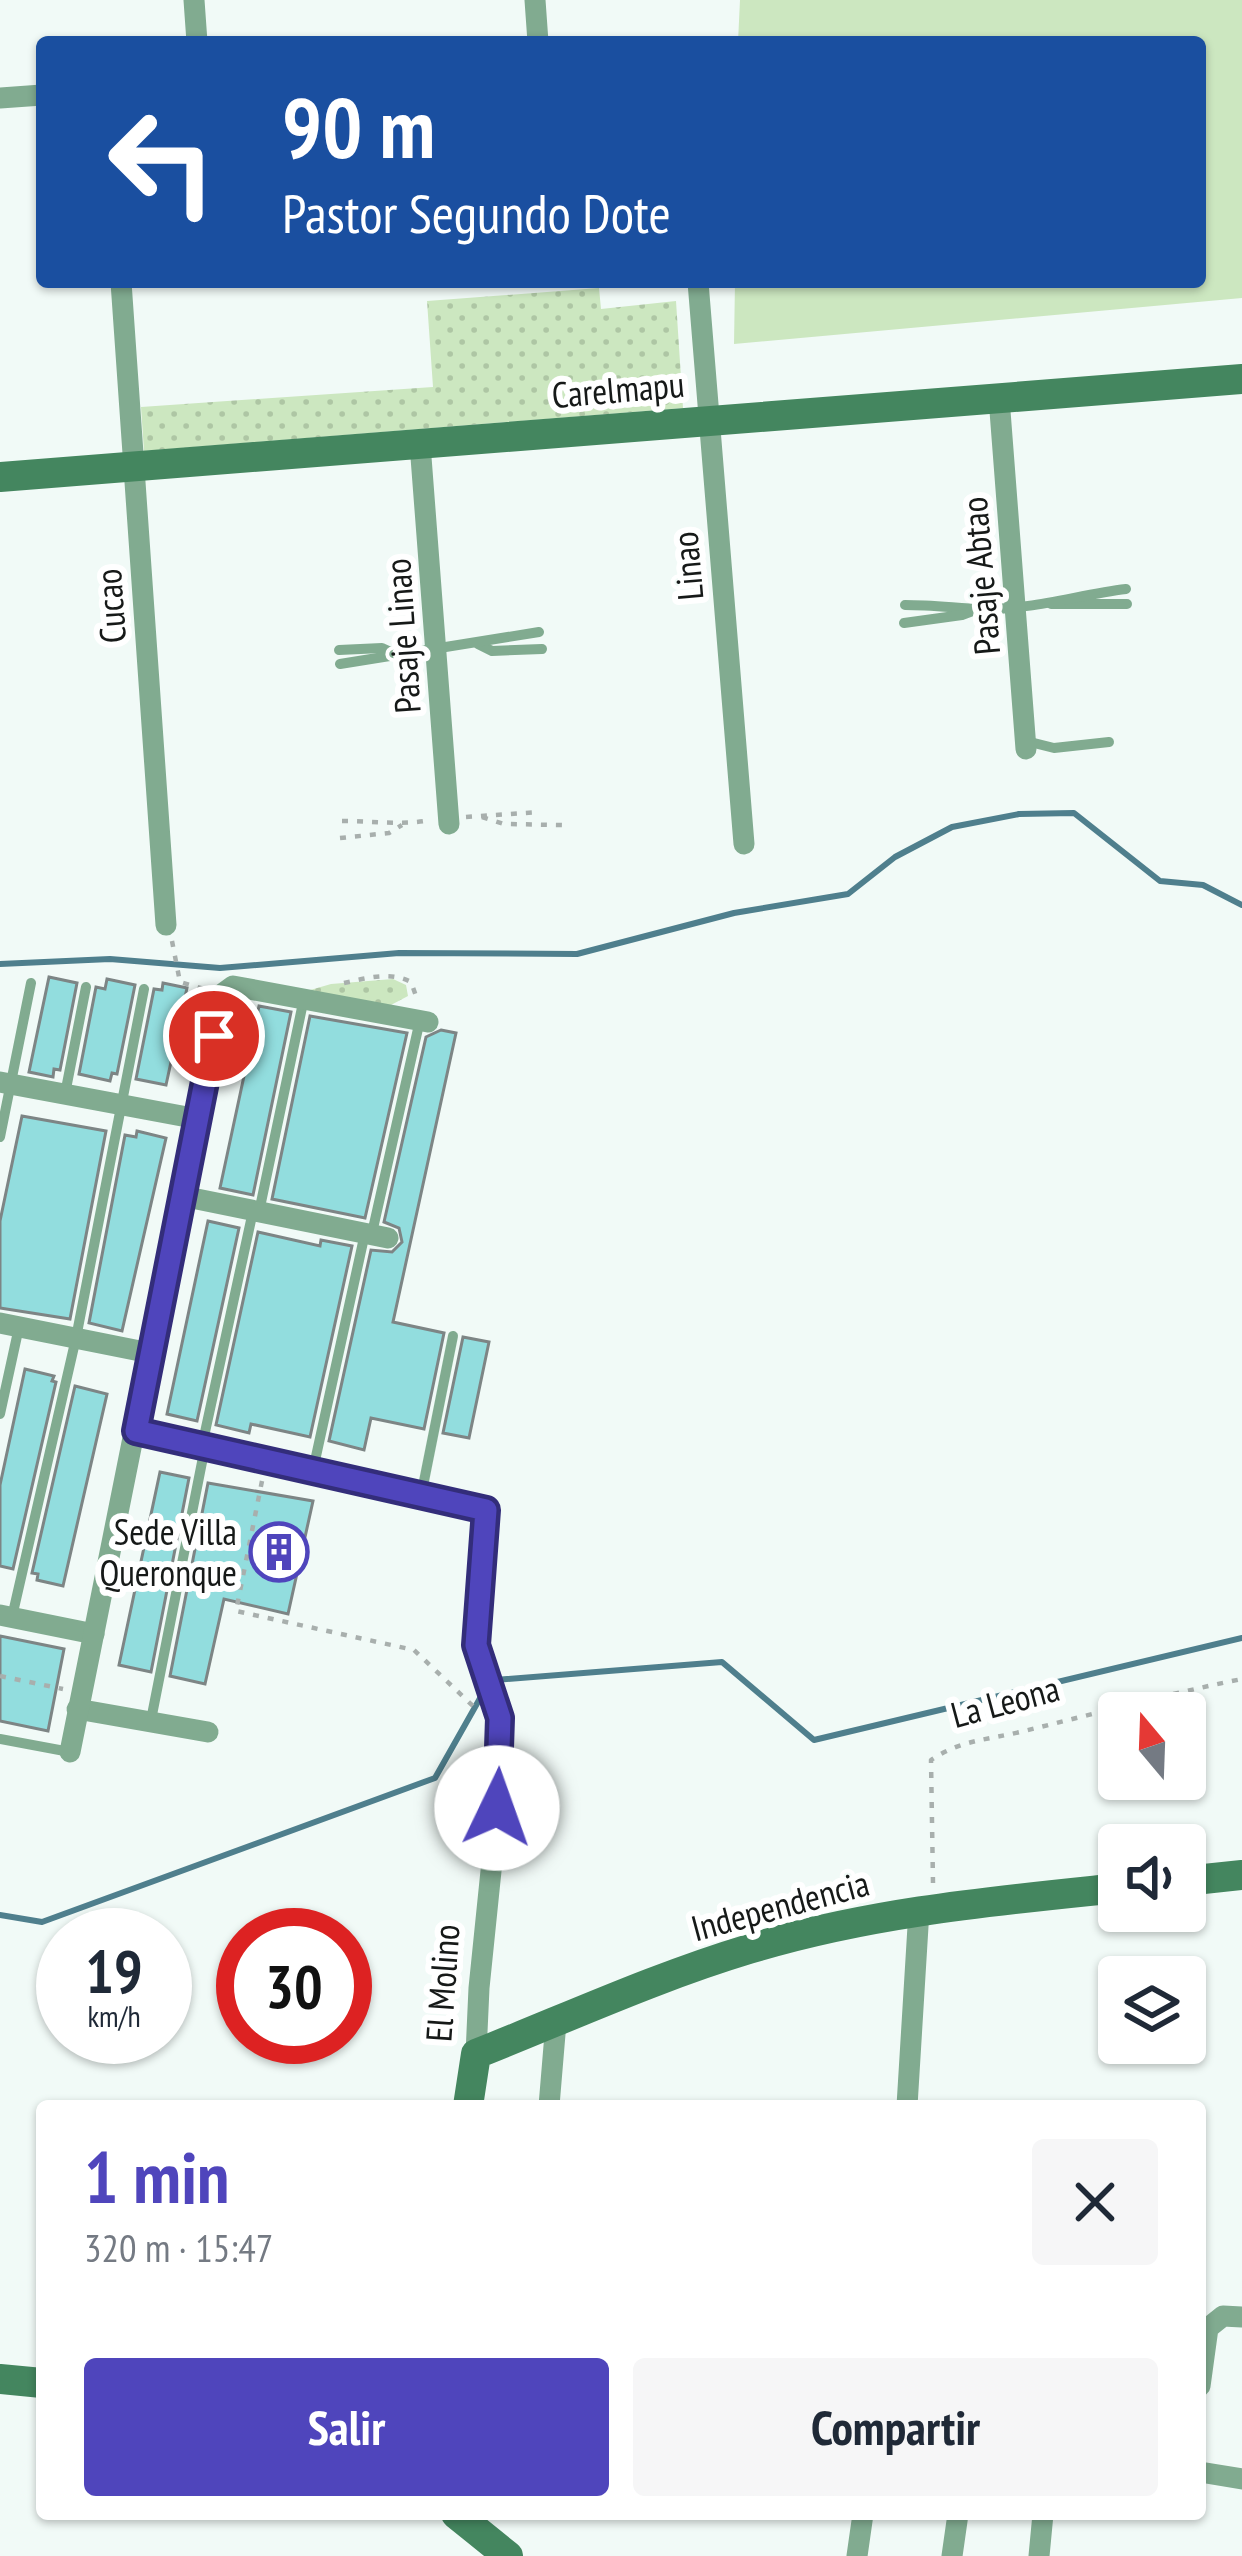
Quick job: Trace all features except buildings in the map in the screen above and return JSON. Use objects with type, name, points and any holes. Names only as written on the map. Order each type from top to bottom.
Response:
[{"type":"street","points":[[194,0],[197,36]]},
{"type":"street","points":[[535,0],[538,36]]},
{"type":"street","points":[[0,98],[36,95]]},
{"type":"street","name":"Cucao","points":[[121,288],[166,925]]},
{"type":"street","name":"Linao","points":[[698,288],[744,844]]},
{"type":"street","name":"Carelmapu","points":[[0,477],[1242,379]]},
{"type":"street","name":"Pasaje Abtao","points":[[998,398],[1026,745]]},
{"type":"street","name":"Pasaje Linao","points":[[420,444],[448,821]]},
{"type":"street","points":[[70,1752],[222,994],[233,986],[424,1021]]},
{"type":"street","points":[[6,1083],[198,1119]]},
{"type":"street","points":[[182,1196],[375,1235]]},
{"type":"street","points":[[9,1325],[150,1353]]},
{"type":"street","points":[[136,1431],[422,1496]]},
{"type":"street","name":"El Molino","points":[[422,1496],[486,1510],[476,1645],[500,1718],[500,1783],[469,2100]]},
{"type":"street","points":[[6,1616],[94,1634]]},
{"type":"street","points":[[79,1701],[208,1732]]},
{"type":"street","points":[[1206,1879],[1242,1875]]},
{"type":"street","name":"Independencia","points":[[476,2054],[649,1983],[751,1948],[926,1908],[1098,1890]]},
{"type":"street","points":[[908,2100],[926,1908]]},
{"type":"street","points":[[550,2100],[556,2023]]},
{"type":"street","points":[[1206,2342],[1208,2328],[1223,2316],[1242,2317]]},
{"type":"street","points":[[0,2379],[36,2382]]},
{"type":"street","points":[[1206,2473],[1242,2479]]},
{"type":"street","points":[[463,2520],[508,2556]]},
{"type":"street","points":[[857,2556],[862,2520]]},
{"type":"street","points":[[952,2556],[957,2520]]},
{"type":"street","points":[[1039,2556],[1042,2520]]},
{"type":"lane","points":[[1048,603],[1126,589]]},
{"type":"lane","points":[[905,605],[960,604],[979,609]]},
{"type":"lane","points":[[904,622],[1015,605],[1127,604]]},
{"type":"lane","points":[[340,664],[539,632]]},
{"type":"lane","points":[[478,644],[492,651],[542,650]]},
{"type":"lane","points":[[339,650],[382,648],[393,653]]},
{"type":"lane","points":[[1026,745],[1054,748],[1109,742]]},
{"type":"lane","points":[[0,1137],[6,1083],[31,982]]},
{"type":"lane","points":[[65,1094],[86,987]]},
{"type":"lane","points":[[6,1616],[76,1338],[143,989]]},
{"type":"lane","points":[[151,1722],[204,1447],[304,998]]},
{"type":"lane","points":[[312,1471],[375,1235],[424,1021]]},
{"type":"lane","points":[[0,1414],[9,1325]]},
{"type":"lane","points":[[422,1496],[453,1336]]},
{"type":"lane","points":[[0,1739],[70,1752]]},
{"type":"path","points":[[340,838],[388,832],[402,825],[540,812]]},
{"type":"path","points":[[476,816],[504,824],[563,825]]},
{"type":"path","points":[[342,821],[386,820],[402,825]]},
{"type":"path","points":[[177,957],[180,978]]},
{"type":"path","points":[[267,1461],[236,1611],[414,1650],[447,1683]]},
{"type":"path","points":[[0,1676],[79,1701]]},
{"type":"path","name":"La Leona","points":[[926,1908],[931,1760],[955,1745],[1242,1679]]},
{"type":"green space","points":[[740,0],[1242,0],[1242,298],[734,344],[735,288],[1206,288],[1206,36],[738,36]]},
{"type":"green space","points":[[599,288],[601,309],[676,301],[683,408],[144,451],[141,407],[433,387],[427,301]]},
{"type":"green space","points":[[393,979],[406,985],[408,996],[391,1005],[300,993],[331,984]]},
{"type":"waterway","points":[[0,964],[110,959],[220,968],[399,953],[577,954],[734,913],[848,894],[895,857],[952,827],[1019,814],[1074,813],[1160,881],[1203,885],[1242,905]]},
{"type":"waterway","points":[[495,1680],[722,1662],[814,1740],[1242,1638]]},
{"type":"waterway","points":[[0,1915],[42,1922],[435,1778],[483,1693]]},
{"type":"place","name":"Sede Villa Queronque","points":[[279,1552]]},
{"type":"route","points":[[214,1036],[136,1431],[486,1510],[476,1645],[500,1718],[497,1808]]}]
